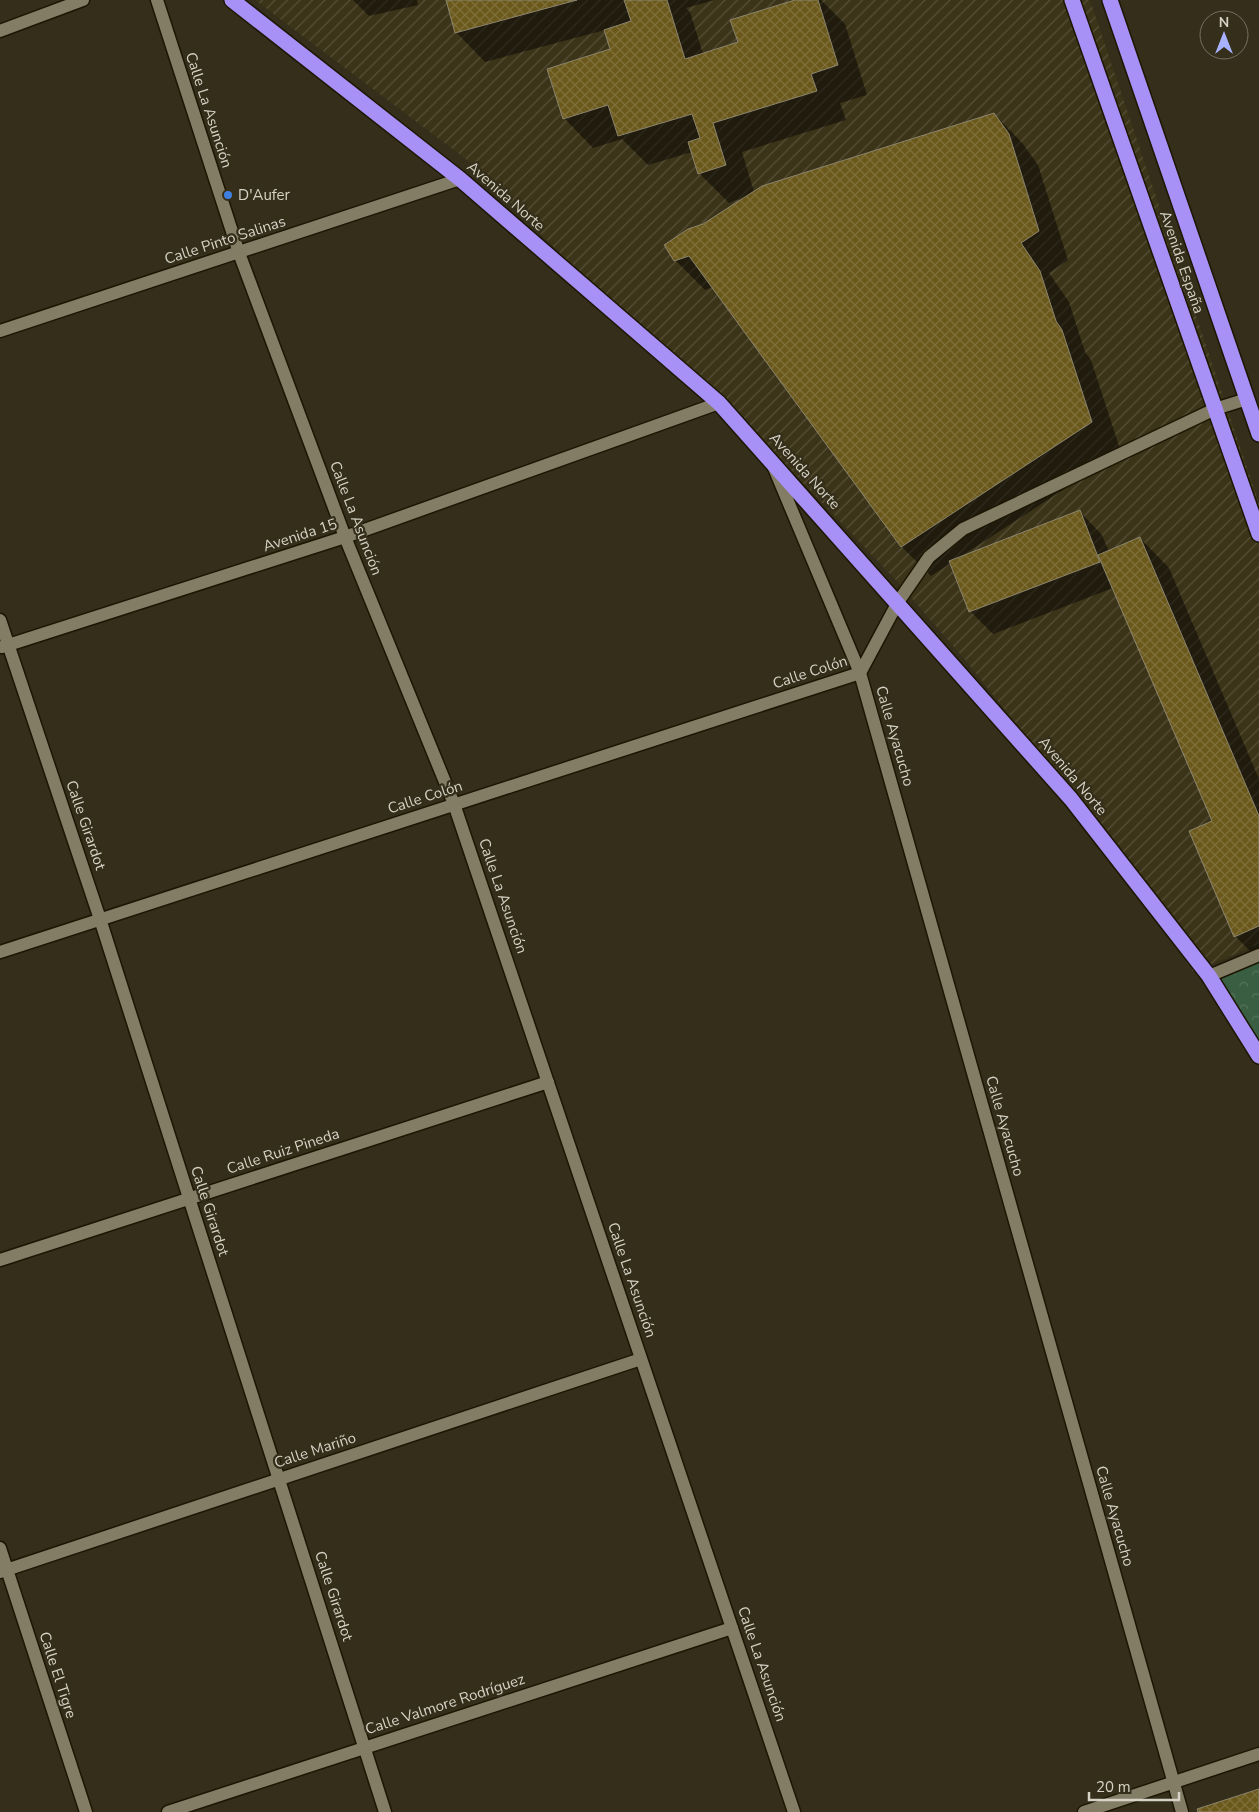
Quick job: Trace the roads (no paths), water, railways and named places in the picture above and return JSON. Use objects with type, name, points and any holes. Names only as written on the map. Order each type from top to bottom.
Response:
[{"type":"highway","name":"Avenida Norte","points":[[232,0],[460,179],[719,403],[1072,799],[1209,976],[1259,1056]]},
{"type":"highway","name":"Avenida España","points":[[1072,0],[1259,534]]},
{"type":"highway","name":"Avenida España","points":[[1110,0],[1259,434]]},
{"type":"street","points":[[0,31],[83,0]]},
{"type":"street","name":"Calle La Asunción","points":[[157,0],[239,253],[345,537],[454,804],[794,1812]]},
{"type":"street","name":"Calle Pinto Salinas","points":[[0,331],[460,179]]},
{"type":"street","points":[[860,673],[898,602],[929,557],[963,529],[1215,409],[1247,399]]},
{"type":"street","name":"Avenida 15","points":[[4,646],[345,537],[719,403]]},
{"type":"street","name":"Calle Ayacucho","points":[[770,459],[860,673],[1182,1812]]},
{"type":"street","name":"Calle Girardot","points":[[0,620],[4,646],[100,919],[385,1812]]},
{"type":"street","name":"Calle Colón","points":[[0,952],[860,673]]},
{"type":"street","points":[[1209,976],[1259,954]]},
{"type":"street","name":"Calle Ruiz Pineda","points":[[0,1260],[548,1082]]},
{"type":"street","name":"Calle Mariño","points":[[4,1571],[641,1359]]},
{"type":"street","name":"Calle El Tigre","points":[[0,1548],[4,1571],[86,1812]]},
{"type":"street","name":"Calle Valmore Rodríguez","points":[[168,1812],[732,1628]]},
{"type":"street","points":[[1084,1812],[1259,1754]]},
{"type":"place","name":"D'Aufer","points":[[228,195]]}]
